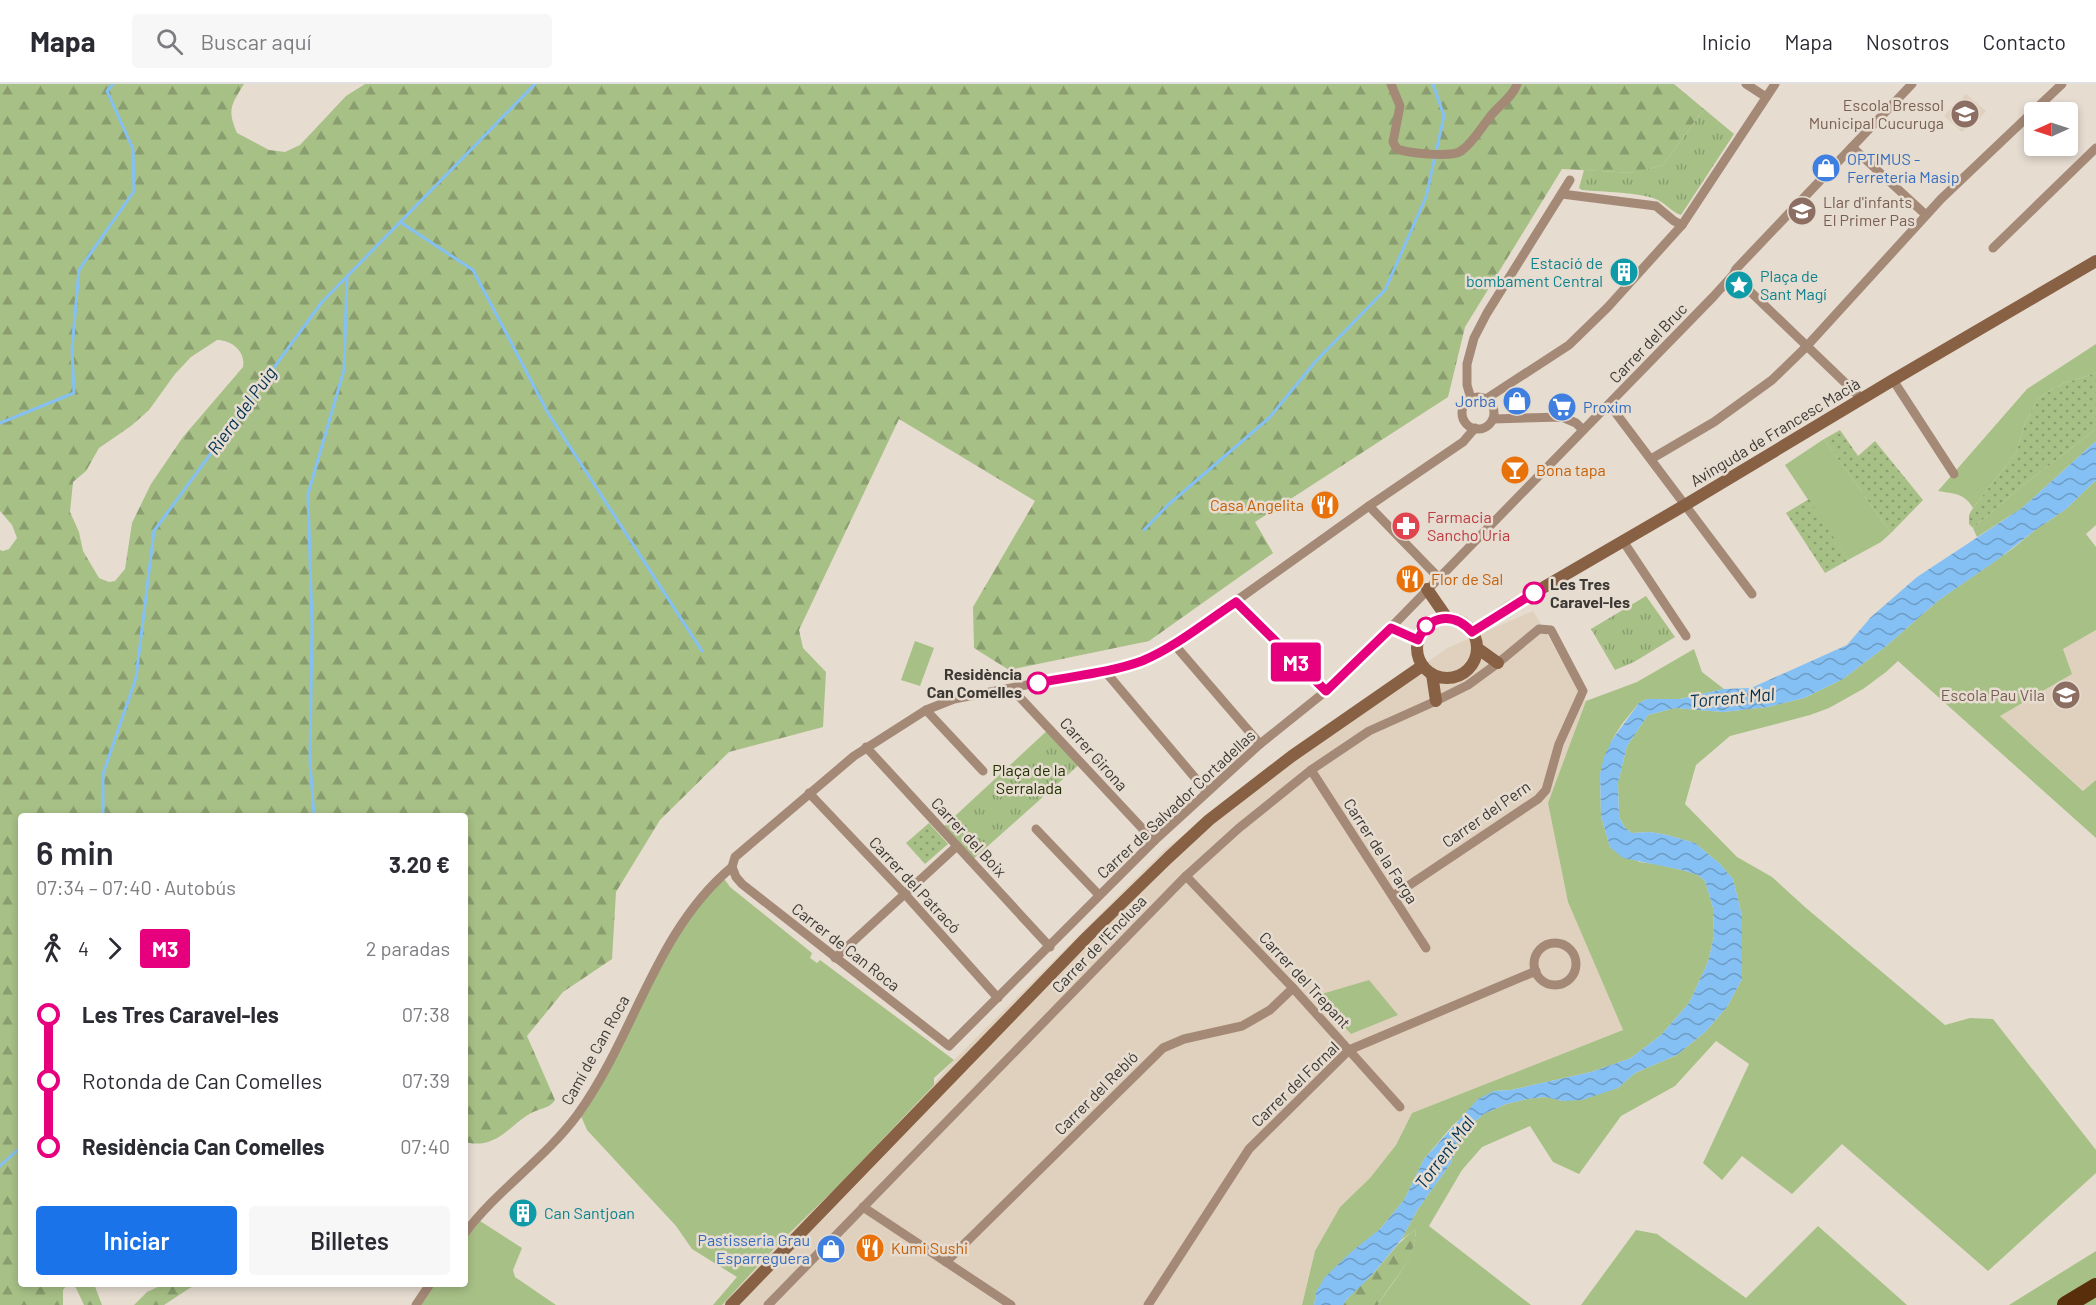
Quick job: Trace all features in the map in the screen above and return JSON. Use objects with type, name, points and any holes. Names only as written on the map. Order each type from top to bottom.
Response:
[{"type":"highway","points":[[2066,1305],[2096,1287]]},
{"type":"street","points":[[1391,84],[1400,106],[1393,142],[1397,149],[1405,152],[1442,154],[1461,152],[1514,92],[1517,84]]},
{"type":"street","points":[[1746,84],[1766,97]]},
{"type":"street","points":[[1486,399],[1569,345],[1608,307],[1682,225],[1775,84]]},
{"type":"street","points":[[1862,399],[1733,275],[1912,84]]},
{"type":"street","points":[[1651,459],[1714,422],[1772,380],[1926,215],[2062,84]]},
{"type":"street","points":[[1852,147],[1926,215]]},
{"type":"street","points":[[1993,248],[2096,148]]},
{"type":"street","points":[[1471,399],[1467,385],[1467,364],[1474,338],[1570,180]]},
{"type":"street","points":[[1562,194],[1656,206],[1682,225]]},
{"type":"street","name":"Avinguda de Francesc Macià","points":[[1472,632],[1508,608],[2096,261]]},
{"type":"street","name":"Carrer del Bruc","points":[[1427,589],[1563,453],[1733,275]]},
{"type":"street","points":[[1893,380],[1954,474]]},
{"type":"street","points":[[1479,397],[1486,399],[1493,407],[1493,418],[1486,427],[1475,428],[1467,423],[1463,415],[1465,405],[1471,399],[1479,397]]},
{"type":"street","points":[[1610,404],[1752,594]]},
{"type":"street","points":[[1493,418],[1562,417],[1576,423],[1583,430]]},
{"type":"street","name":"Camí de Can Roca","points":[[468,1230],[497,1196],[557,1140],[578,1114],[595,1087],[677,931],[706,892],[732,867],[735,857],[866,747],[926,710],[954,699],[1012,689],[1143,660],[1236,602],[1369,506],[1463,442],[1475,428]]},
{"type":"street","points":[[1369,506],[1439,578]]},
{"type":"street","points":[[1623,541],[1686,636]]},
{"type":"street","points":[[1427,589],[1448,618]]},
{"type":"street","name":"Carrer de Salvador Cortadellas","points":[[949,1046],[1154,841],[1260,744],[1326,691],[1391,628],[1427,589]]},
{"type":"street","points":[[1236,602],[1326,691]]},
{"type":"street","points":[[1448,618],[1457,620],[1472,632],[1477,648],[1472,665],[1466,672],[1449,678],[1432,674],[1422,666],[1417,648],[1418,640],[1421,632],[1432,622],[1448,618]]},
{"type":"street","points":[[1391,628],[1418,640]]},
{"type":"street","name":"Carrer del Pern","points":[[1393,896],[1538,799],[1546,790],[1559,744],[1583,692],[1551,630],[1539,629],[1498,663]]},
{"type":"street","points":[[1173,643],[1260,744]]},
{"type":"street","points":[[1477,648],[1498,663]]},
{"type":"street","name":"Carrer de l'Enclusa","points":[[768,1305],[1186,876],[1239,828],[1311,770],[1369,730],[1467,685],[1498,663]]},
{"type":"street","points":[[731,1305],[1070,954],[1209,820],[1292,756],[1422,666]]},
{"type":"street","points":[[1104,670],[1207,792]]},
{"type":"street","points":[[1432,674],[1436,701]]},
{"type":"street","name":"Carrer Girona","points":[[1012,689],[1154,841]]},
{"type":"street","points":[[926,710],[984,771]]},
{"type":"street","name":"Carrer del Boix","points":[[866,747],[1050,947]]},
{"type":"street","name":"Carrer de la Farga","points":[[1311,770],[1426,948]]},
{"type":"street","name":"Carrer del Patracó","points":[[809,793],[904,893],[998,998]]},
{"type":"street","points":[[1036,829],[1099,896]]},
{"type":"street","points":[[835,958],[957,846]]},
{"type":"street","name":"Carrer de Can Roca","points":[[732,867],[742,884],[949,1046]]},
{"type":"street","name":"Carrer del Trepant","points":[[1186,876],[1293,988],[1400,1107]]},
{"type":"street","points":[[1551,944],[1565,946],[1575,957],[1575,972],[1569,980],[1560,985],[1545,982],[1536,970],[1536,956],[1542,948],[1551,944]]},
{"type":"street","name":"Carrer del Fornal","points":[[1148,1305],[1249,1149],[1349,1050],[1536,970]]},
{"type":"street","name":"Carrer del Rebló","points":[[946,1262],[1163,1048],[1184,1039],[1242,1026],[1270,1010],[1293,988]]},
{"type":"street","points":[[863,1207],[1011,1305]]},
{"type":"street","points":[[416,1305],[428,1287]]},
{"type":"shaded area","name":"Escola Bressol Municipal Cucuruga","points":[[1966,94],[1986,111],[1975,124],[1972,122],[1962,132],[1944,116]]},
{"type":"shaded area","points":[[1533,611],[1586,701],[1548,803],[1568,902],[1623,1030],[1412,1113],[1396,1145],[1370,1178],[1340,1207],[1315,1251],[1302,1305],[722,1305],[778,1244],[909,1112],[954,1060],[1166,848],[1447,648]]},
{"type":"shaded area","name":"Escola Pau Vila","points":[[2096,630],[2096,780],[2084,791],[2000,716],[2072,674],[2063,649]]},
{"type":"green space","points":[[0,84],[244,84],[236,97],[231,113],[237,133],[269,150],[285,152],[300,145],[346,96],[365,84],[1674,84],[1704,109],[1663,165],[1635,173],[1562,169],[1465,327],[1448,397],[1255,522],[1273,553],[1149,641],[1009,670],[974,648],[973,607],[1035,501],[899,419],[799,630],[803,648],[826,672],[823,727],[729,752],[660,820],[616,892],[612,959],[563,992],[527,1036],[555,1100],[547,1107],[526,1116],[494,1140],[468,1142],[468,813],[18,813],[18,1287],[66,1287],[63,1290],[63,1305],[0,1305],[0,550],[9,549],[17,538],[12,525],[0,511]],"holes":[[[217,340],[228,342],[240,352],[243,367],[183,437],[151,484],[132,523],[125,569],[115,581],[109,582],[99,578],[83,551],[79,532],[70,512],[73,482],[86,471],[99,448],[131,426],[149,410],[175,374],[191,357]]]},
{"type":"green space","points":[[1704,109],[1734,134],[1681,215],[1650,197],[1579,188],[1584,170],[1634,173],[1663,165]]},
{"type":"green space","points":[[2096,344],[2096,373],[2062,384],[2038,399],[2025,423],[2016,453],[1973,508],[1962,497],[1938,491],[2027,389]]},
{"type":"green space","points":[[2096,373],[2096,429],[2017,490],[1973,528],[1969,524],[1969,515],[2016,453],[2025,423],[2038,399],[2062,384]]},
{"type":"green space","points":[[2096,429],[2096,441],[2022,508],[1977,537],[1973,528],[2017,490]]},
{"type":"green space","points":[[1840,430],[1858,456],[1875,441],[1923,500],[1891,533],[1824,439]]},
{"type":"green space","points":[[1824,439],[1891,533],[1881,542],[1848,560],[1785,465]]},
{"type":"green space","points":[[2096,480],[2096,525],[2086,534],[2096,547],[2096,630],[2063,649],[2072,674],[2000,716],[2083,791],[2096,780],[2096,838],[1898,661],[1863,689],[1829,708],[1730,736],[1696,765],[1685,804],[1737,857],[1772,877],[1945,1025],[1970,1018],[1993,1019],[2096,1150],[2096,1173],[1988,1271],[1842,1144],[1792,1194],[1742,1156],[1722,1180],[1703,1163],[1749,1064],[1716,1041],[1675,1086],[1621,1116],[1579,1174],[1553,1162],[1530,1126],[1482,1147],[1462,1170],[1429,1226],[1531,1305],[1378,1305],[1407,1261],[1416,1229],[1401,1240],[1418,1209],[1451,1163],[1457,1142],[1468,1127],[1484,1114],[1506,1104],[1545,1097],[1563,1101],[1618,1088],[1635,1073],[1677,1055],[1705,1032],[1727,1007],[1742,979],[1742,916],[1733,879],[1720,864],[1695,843],[1650,832],[1632,833],[1625,828],[1619,817],[1618,783],[1627,746],[1648,715],[1675,708],[1723,712],[1768,707],[1804,698],[1843,679],[1885,647],[1939,600],[2066,509]]},
{"type":"green space","points":[[1809,499],[1848,560],[1825,573],[1786,513]]},
{"type":"green space","points":[[1646,596],[1675,637],[1634,662],[1615,670],[1591,629]]},
{"type":"green space","points":[[915,641],[934,648],[920,686],[901,680]]},
{"type":"green space","points":[[1694,649],[1702,672],[1724,689],[1680,699],[1647,699],[1639,703],[1612,740],[1600,774],[1601,816],[1610,847],[1639,862],[1682,870],[1698,875],[1705,881],[1713,908],[1714,936],[1708,962],[1689,1003],[1661,1035],[1631,1058],[1591,1072],[1511,1090],[1494,1091],[1453,1125],[1424,1159],[1404,1200],[1380,1229],[1338,1265],[1316,1292],[1314,1305],[1302,1305],[1315,1251],[1340,1207],[1370,1178],[1396,1145],[1412,1113],[1623,1030],[1568,902],[1548,803],[1586,701],[1637,682]]},
{"type":"green space","name":"Plaça de la Serralada","points":[[1050,728],[1081,763],[971,861],[941,829]]},
{"type":"green space","points":[[929,823],[948,844],[925,864],[906,843]]},
{"type":"green space","points":[[725,880],[730,887],[812,953],[810,958],[817,963],[820,960],[954,1060],[934,1078],[934,1085],[839,1185],[778,1244],[722,1305],[713,1305],[737,1277],[692,1249],[676,1226],[587,1130],[581,1116],[681,930],[719,881]]},
{"type":"green space","points":[[1369,980],[1398,1015],[1351,1034],[1315,996]]},
{"type":"green space","points":[[480,1221],[522,1248],[513,1270],[515,1277],[556,1305],[421,1305],[433,1287],[468,1287],[468,1236]]},
{"type":"green space","points":[[1818,1226],[1907,1305],[1581,1305],[1636,1230],[1657,1234],[1746,1298]]},
{"type":"green space","points":[[1416,1229],[1407,1261],[1378,1305],[1343,1305],[1397,1246]]},
{"type":"green space","points":[[2096,1251],[2096,1305],[2009,1305]]},
{"type":"green space","points":[[95,1287],[102,1305],[84,1305],[76,1288]]},
{"type":"green space","points":[[158,1287],[191,1287],[164,1305],[134,1305],[147,1292]]},
{"type":"water","name":"Torrent Mal","points":[[2096,441],[2096,480],[2066,509],[1939,600],[1885,647],[1843,679],[1804,698],[1768,707],[1723,712],[1675,708],[1648,715],[1627,746],[1618,783],[1619,817],[1625,828],[1632,833],[1650,832],[1695,843],[1720,864],[1733,879],[1742,916],[1742,979],[1727,1007],[1705,1032],[1677,1055],[1635,1073],[1618,1088],[1582,1100],[1563,1101],[1545,1097],[1527,1099],[1506,1104],[1484,1114],[1468,1127],[1457,1142],[1451,1163],[1418,1209],[1401,1240],[1371,1276],[1343,1305],[1314,1305],[1316,1292],[1325,1277],[1380,1229],[1404,1200],[1424,1159],[1478,1099],[1494,1091],[1511,1090],[1591,1072],[1631,1058],[1661,1035],[1689,1003],[1708,962],[1714,936],[1713,908],[1705,881],[1698,875],[1682,870],[1623,858],[1610,847],[1601,816],[1600,774],[1604,757],[1612,740],[1639,703],[1647,699],[1680,699],[1724,689],[1751,688],[1847,645],[1871,617],[1917,577],[2022,508]]},
{"type":"waterway","points":[[0,423],[74,393],[72,349],[79,270],[134,191],[133,149],[107,91],[113,84]]},
{"type":"waterway","name":"Riera del Puig","points":[[103,813],[103,774],[136,678],[154,531],[322,302],[535,84]]},
{"type":"waterway","points":[[1144,530],[1168,505],[1269,418],[1316,361],[1385,290],[1426,197],[1444,116],[1433,84]]},
{"type":"waterway","points":[[400,222],[473,270],[548,413],[702,651]]},
{"type":"waterway","points":[[314,813],[310,762],[312,624],[308,494],[344,370],[347,277]]},
{"type":"waterway","name":"Riera del Puig","points":[[0,1166],[18,1150]]},
{"type":"bus line","name":"M3","points":[[1038,683],[1132,664],[1153,656],[1236,602],[1326,691],[1391,628],[1418,640],[1426,626],[1448,618],[1457,620],[1472,632],[1534,593]]},
{"type":"place","name":"Escola Bressol Municipal Cucuruga","points":[[1965,114]]},
{"type":"place","name":"OPTIMUS - Ferreteria Masip","points":[[1826,168]]},
{"type":"place","name":"Llar d'infants El Primer Pas","points":[[1802,211]]},
{"type":"place","name":"Estació de bombament Central","points":[[1624,272]]},
{"type":"place","name":"Plaça de Sant Magí","points":[[1739,285]]},
{"type":"place","name":"Jorba","points":[[1517,401]]},
{"type":"place","name":"Proxim","points":[[1562,407]]},
{"type":"place","name":"Bona tapa","points":[[1515,470]]},
{"type":"place","name":"Casa Angelita","points":[[1325,505]]},
{"type":"place","name":"Farmacia Sancho Uria","points":[[1406,526]]},
{"type":"place","name":"Flor de Sal","points":[[1410,579]]},
{"type":"place","name":"Les Tres Caravel-les","points":[[1534,593]]},
{"type":"place","name":"Residència Can Comelles","points":[[1038,683]]},
{"type":"place","name":"Escola Pau Vila","points":[[2066,695]]},
{"type":"place","name":"Can Santjoan","points":[[523,1213]]},
{"type":"place","name":"Kumi Sushi","points":[[870,1248]]},
{"type":"place","name":"Pastisseria Grau Esparreguera","points":[[831,1249]]}]
